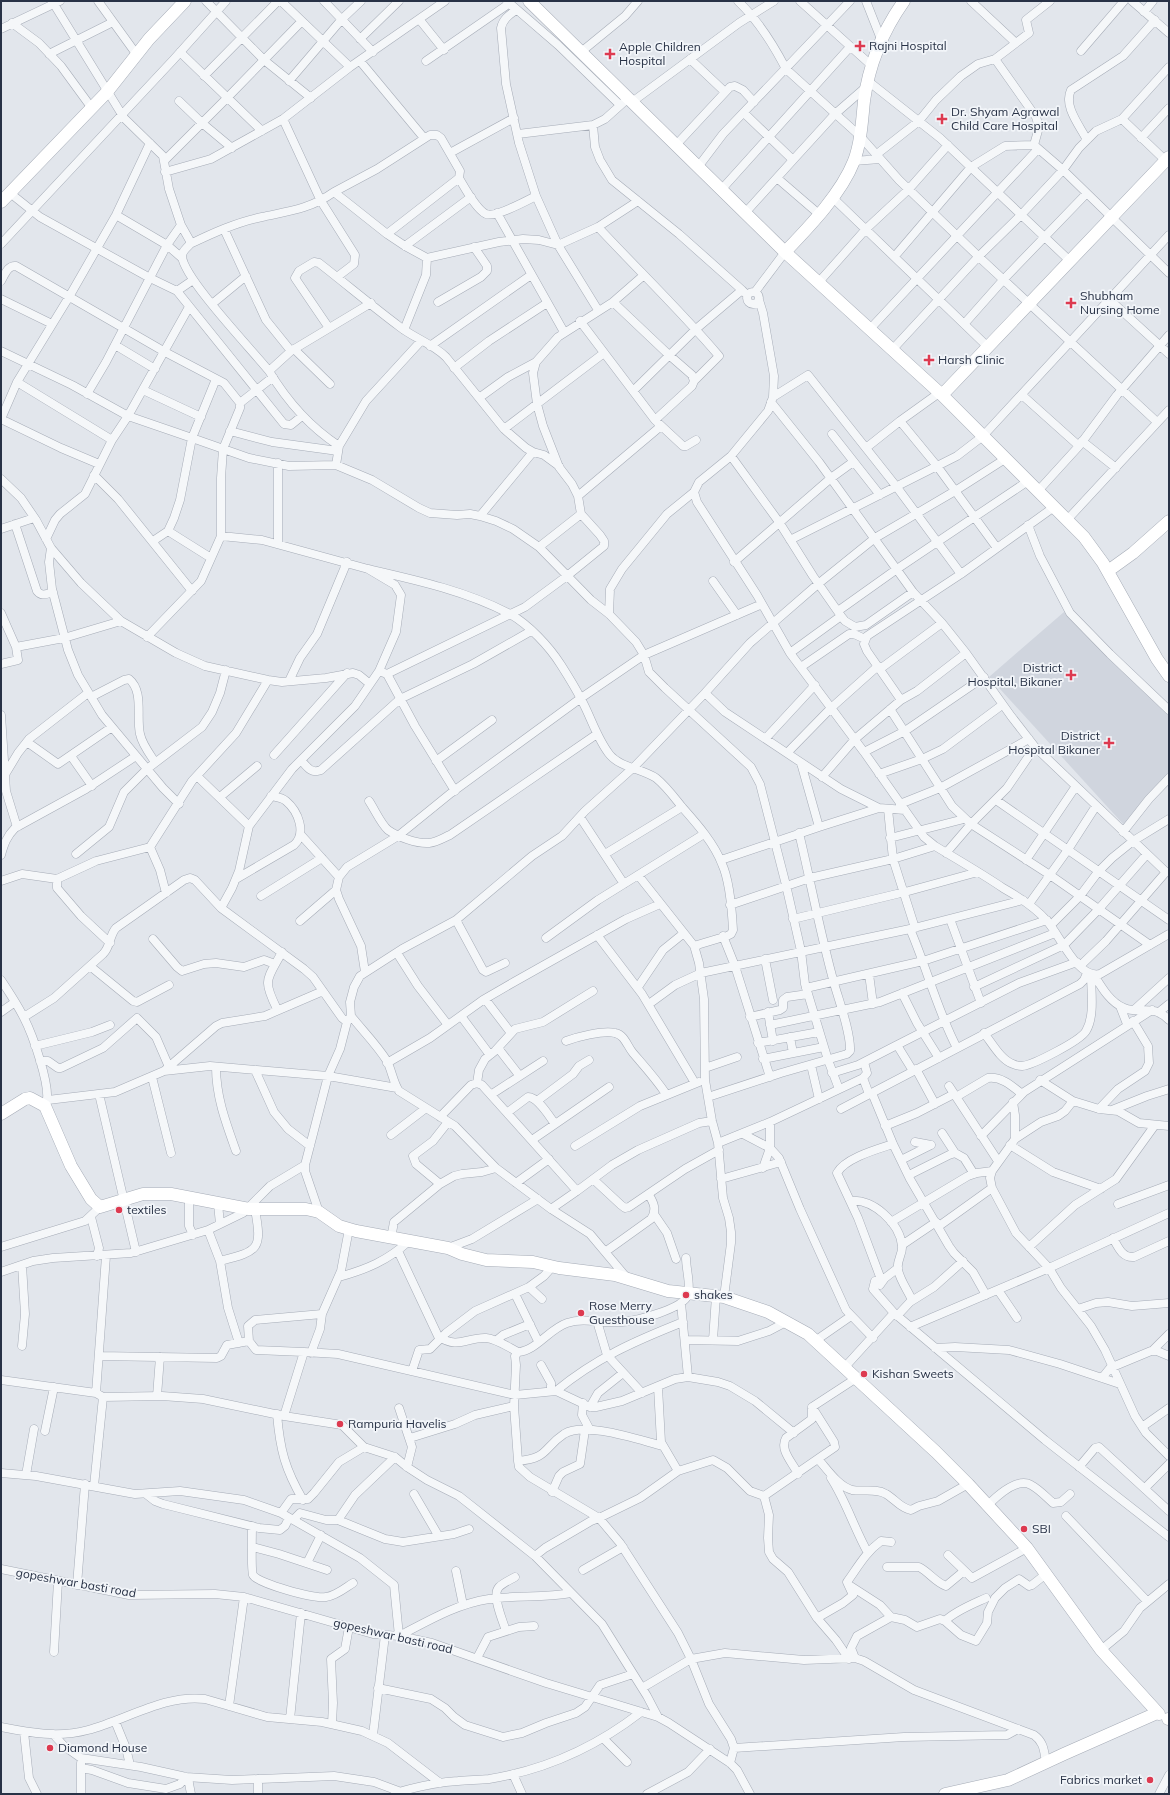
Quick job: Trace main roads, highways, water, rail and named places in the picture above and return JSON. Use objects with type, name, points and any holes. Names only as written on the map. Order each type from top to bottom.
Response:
[{"type":"place","name":"Rajni Hospital","points":[[860,46]]},
{"type":"place","name":"Apple Children Hospital","points":[[610,54]]},
{"type":"place","name":"Dr. Shyam Agrawal Child Care Hospital","points":[[942,119]]},
{"type":"place","name":"Shubham Nursing Home","points":[[1071,303]]},
{"type":"place","name":"Harsh Clinic","points":[[929,360]]},
{"type":"place","name":"District Hospital, Bikaner","points":[[1071,675]]},
{"type":"place","name":"District Hospital Bikaner","points":[[1109,743]]},
{"type":"place","name":"textiles","points":[[119,1210]]},
{"type":"place","name":"shakes","points":[[686,1295]]},
{"type":"place","name":"Rose Merry Guesthouse","points":[[581,1313]]},
{"type":"place","name":"Kishan Sweets","points":[[864,1374]]},
{"type":"place","name":"Rampuria Havelis","points":[[340,1424]]},
{"type":"place","name":"SBI","points":[[1024,1529]]},
{"type":"place","name":"Diamond House","points":[[50,1748]]},
{"type":"place","name":"Fabrics market","points":[[1150,1780]]}]
